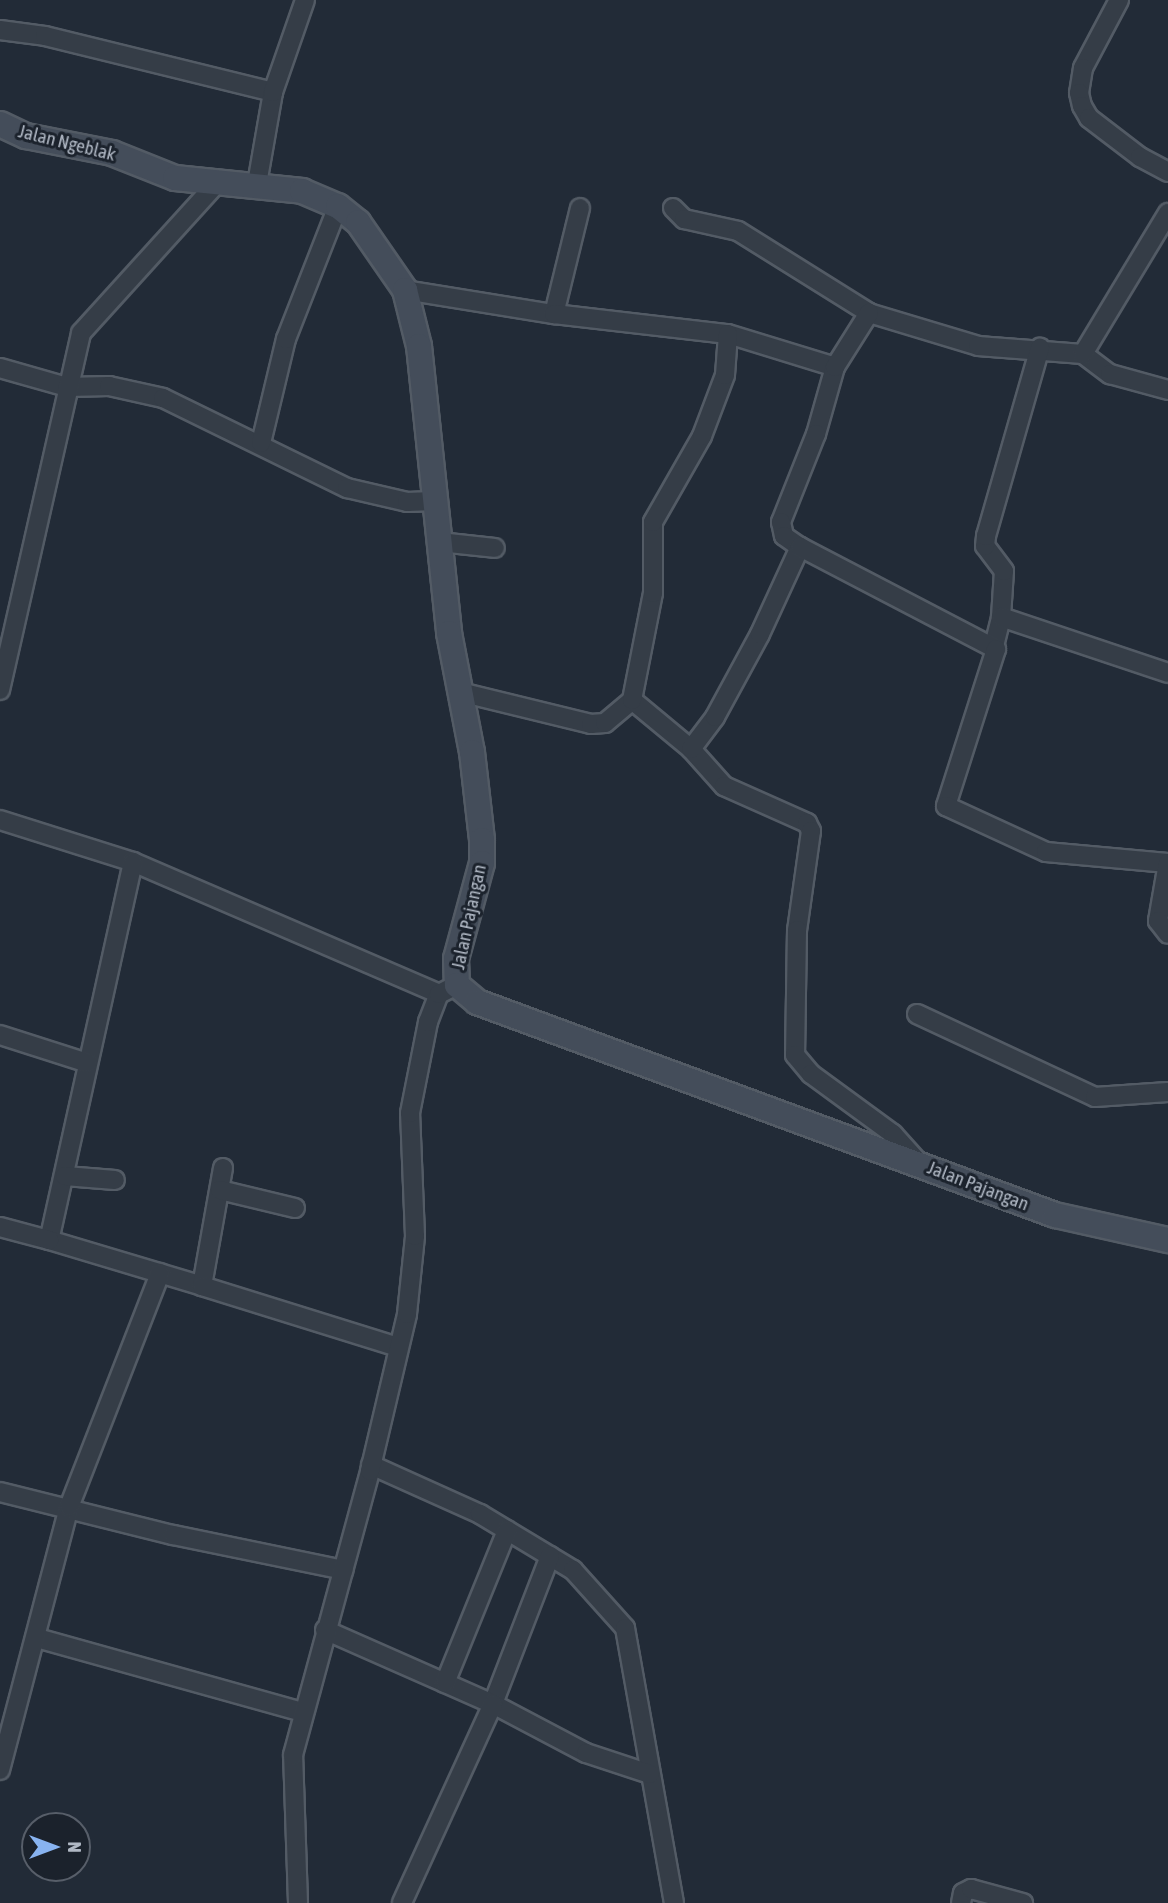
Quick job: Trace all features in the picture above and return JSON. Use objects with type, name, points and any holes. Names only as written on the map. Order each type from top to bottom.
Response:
[{"type":"main road","name":"Jalan Ngeblak","points":[[0,124],[35,139],[112,153],[152,172],[218,183],[257,184]]},
{"type":"main road","name":"Jalan Pajangan","points":[[257,184],[302,191],[338,206],[358,222],[405,289],[419,345],[439,542],[482,853],[448,989],[477,1002],[1055,1214],[1168,1240]]},
{"type":"street","points":[[257,184],[273,92],[305,0]]},
{"type":"street","points":[[1119,0],[1083,68],[1079,93],[1082,106],[1089,118],[1140,157],[1168,172]]},
{"type":"street","points":[[0,30],[45,36],[273,92]]},
{"type":"street","points":[[0,690],[81,333],[218,183]]},
{"type":"street","points":[[261,443],[286,339],[338,206]]},
{"type":"street","points":[[554,314],[580,208]]},
{"type":"street","points":[[673,208],[684,219],[738,231],[869,313],[978,346],[1040,348],[1083,354],[1110,374],[1168,390]]},
{"type":"street","points":[[1083,354],[1168,213]]},
{"type":"street","points":[[405,289],[554,314],[728,334],[835,367]]},
{"type":"street","points":[[869,313],[835,367],[816,434],[781,522],[784,536],[800,547],[993,646],[998,656],[946,806],[1046,852],[1168,863],[1158,920],[1168,934]]},
{"type":"street","points":[[460,692],[591,724],[605,723],[632,700],[653,593],[653,522],[702,436],[725,376],[728,334]]},
{"type":"street","points":[[993,646],[1001,617],[1004,571],[989,554],[986,536],[1040,348]]},
{"type":"street","points":[[0,368],[67,387],[138,391],[261,443],[347,488],[407,502],[434,501]]},
{"type":"street","points":[[439,542],[495,548]]},
{"type":"street","points":[[691,749],[715,717],[760,634],[800,547]]},
{"type":"street","points":[[1001,617],[1168,673]]},
{"type":"street","points":[[632,700],[691,749],[724,786],[810,827],[797,930],[795,1055],[811,1074],[893,1134],[918,1163]]},
{"type":"street","points":[[0,820],[132,862],[448,989],[428,1022],[410,1113],[415,1236],[407,1314],[372,1465],[302,1712],[293,1755],[298,1903]]},
{"type":"street","points":[[49,1240],[132,862]]},
{"type":"street","points":[[917,1014],[1095,1097],[1168,1092]]},
{"type":"street","points":[[0,1035],[88,1063]]},
{"type":"street","points":[[202,1286],[223,1168]]},
{"type":"street","points":[[65,1176],[115,1180]]},
{"type":"street","points":[[220,1190],[295,1209]]},
{"type":"street","points":[[0,1227],[160,1273],[398,1347]]},
{"type":"street","points":[[0,1770],[37,1638],[69,1507],[160,1273]]},
{"type":"street","points":[[372,1465],[507,1530],[573,1570],[629,1635],[650,1774],[674,1903]]},
{"type":"street","points":[[0,1492],[173,1535],[343,1570]]},
{"type":"street","points":[[445,1683],[507,1530]]},
{"type":"street","points":[[402,1903],[493,1704],[550,1556]]},
{"type":"street","points":[[325,1630],[493,1704],[586,1753],[650,1774]]},
{"type":"street","points":[[37,1638],[302,1712]]},
{"type":"street","points":[[961,1903],[963,1893],[971,1889],[1023,1903]]}]
